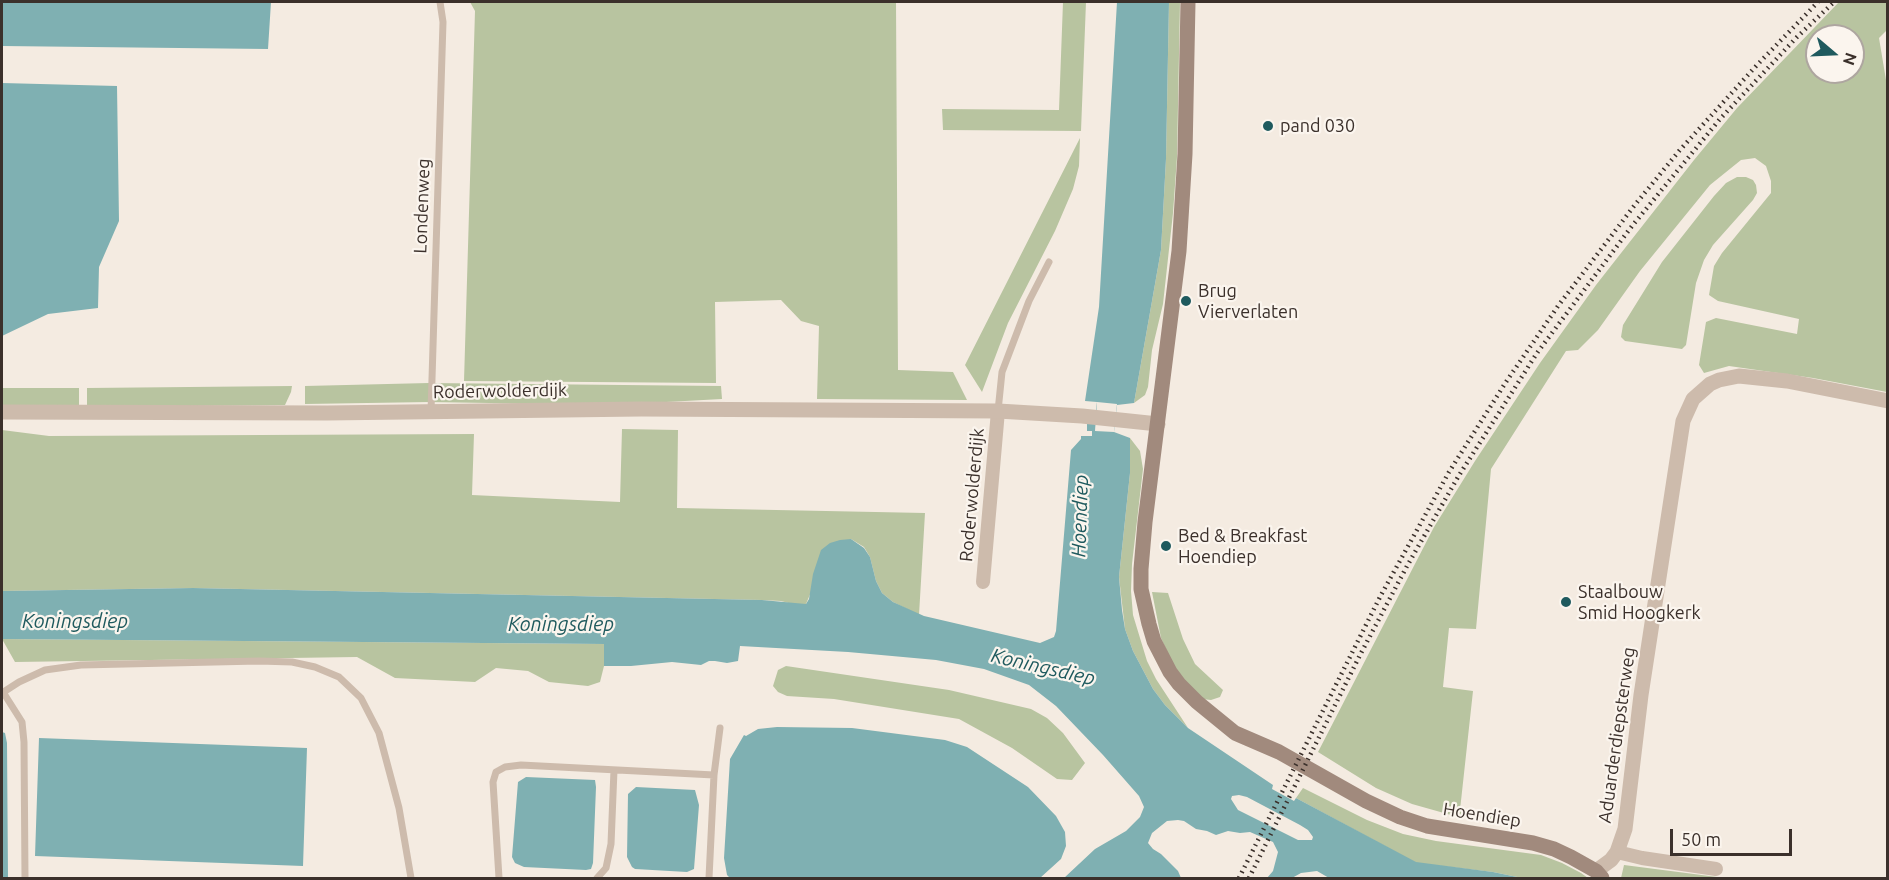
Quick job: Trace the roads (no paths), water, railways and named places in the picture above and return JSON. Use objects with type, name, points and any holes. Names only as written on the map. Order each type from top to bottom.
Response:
[{"type":"main road","name":"Hoendiep","points":[[1188,2],[1185,154],[1179,251],[1145,522],[1141,589],[1154,641],[1179,684],[1197,702],[1236,733],[1279,752],[1366,801],[1400,817],[1427,825],[1533,843],[1554,849],[1599,875]]},
{"type":"street","name":"Aduarderdiepsterweg","points":[[1617,852],[1625,829],[1641,695],[1683,421],[1693,399],[1710,384],[1739,376],[1787,381],[1887,401]]},
{"type":"street","name":"Roderwolderdijk","points":[[2,412],[328,413],[641,409],[998,411],[1082,416],[1158,424]]},
{"type":"street","name":"Roderwolderdijk","points":[[984,582],[998,411]]},
{"type":"street","points":[[1599,875],[1617,852],[1716,869]]},
{"type":"lane","name":"Londenweg","points":[[431,411],[443,22],[440,2]]},
{"type":"lane","name":"Roderwolderdijk","points":[[998,411],[1002,372],[1029,301],[1049,262]]},
{"type":"lane","points":[[25,879],[22,722],[2,693],[45,670],[81,665],[260,662],[292,663],[315,667],[339,677],[361,698],[379,733],[399,808],[411,879]]},
{"type":"lane","points":[[709,879],[714,775],[720,728]]},
{"type":"lane","points":[[499,879],[493,782],[496,772],[505,767],[521,765],[714,775]]},
{"type":"lane","points":[[597,879],[606,868],[611,844],[614,770]]},
{"type":"water","points":[[2,2],[271,2],[268,49],[2,46]]},
{"type":"water","name":"Koningsdiep","points":[[1117,2],[1169,2],[1166,159],[1161,250],[1134,403],[1117,405],[1114,432],[1130,438],[1130,473],[1119,577],[1125,629],[1133,651],[1153,689],[1188,728],[1273,785],[1272,789],[1294,801],[1296,798],[1416,862],[1522,878],[1329,878],[1317,871],[1301,873],[1292,878],[1267,878],[1273,871],[1278,852],[1273,842],[1250,832],[1228,831],[1216,835],[1178,820],[1167,821],[1152,833],[1148,843],[1178,871],[1181,878],[1064,878],[1095,849],[1126,831],[1140,817],[1144,807],[1139,796],[1056,706],[1029,685],[984,669],[936,660],[740,646],[738,661],[727,663],[709,661],[701,665],[672,662],[604,666],[604,644],[2,639],[2,591],[193,588],[762,600],[806,604],[821,550],[830,543],[851,539],[864,548],[870,557],[876,581],[882,593],[893,602],[924,616],[1040,643],[1054,637],[1056,631],[1071,450],[1081,436],[1092,436],[1092,431],[1087,431],[1087,424],[1094,424],[1097,402],[1085,401],[1099,307]],"holes":[[[1239,795],[1247,797],[1308,830],[1313,837],[1312,840],[1298,840],[1238,810],[1231,799],[1232,796]]]},
{"type":"water","points":[[2,83],[117,86],[119,221],[99,267],[98,308],[48,314],[2,336]]},
{"type":"water","points":[[852,728],[945,740],[967,747],[1028,787],[1056,816],[1065,832],[1066,846],[1061,859],[1040,878],[730,878],[727,875],[724,858],[730,759],[744,735],[758,729]]},
{"type":"water","points":[[2,732],[5,733],[7,743],[8,878],[2,878]]},
{"type":"water","points":[[39,738],[307,748],[303,866],[35,856]]},
{"type":"water","points":[[526,777],[595,780],[591,869],[524,867],[515,863],[512,857],[518,782]]},
{"type":"water","points":[[636,787],[695,790],[699,805],[694,869],[687,872],[632,867],[627,857],[628,794]]},
{"type":"railway","points":[[1239,878],[1381,595],[1449,472],[1506,382],[1558,306],[1679,151],[1818,2]]},
{"type":"railway","points":[[1249,878],[1407,566],[1458,477],[1537,353],[1632,226],[1720,119],[1797,37],[1834,2]]},
{"type":"place","name":"pand 030","points":[[1268,126]]},
{"type":"place","name":"Brug Vierverlaten","points":[[1186,301]]},
{"type":"place","name":"Bed & Breakfast Hoendiep","points":[[1166,546]]},
{"type":"place","name":"Staalbouw Smid Hoogkerk","points":[[1566,602]]}]
